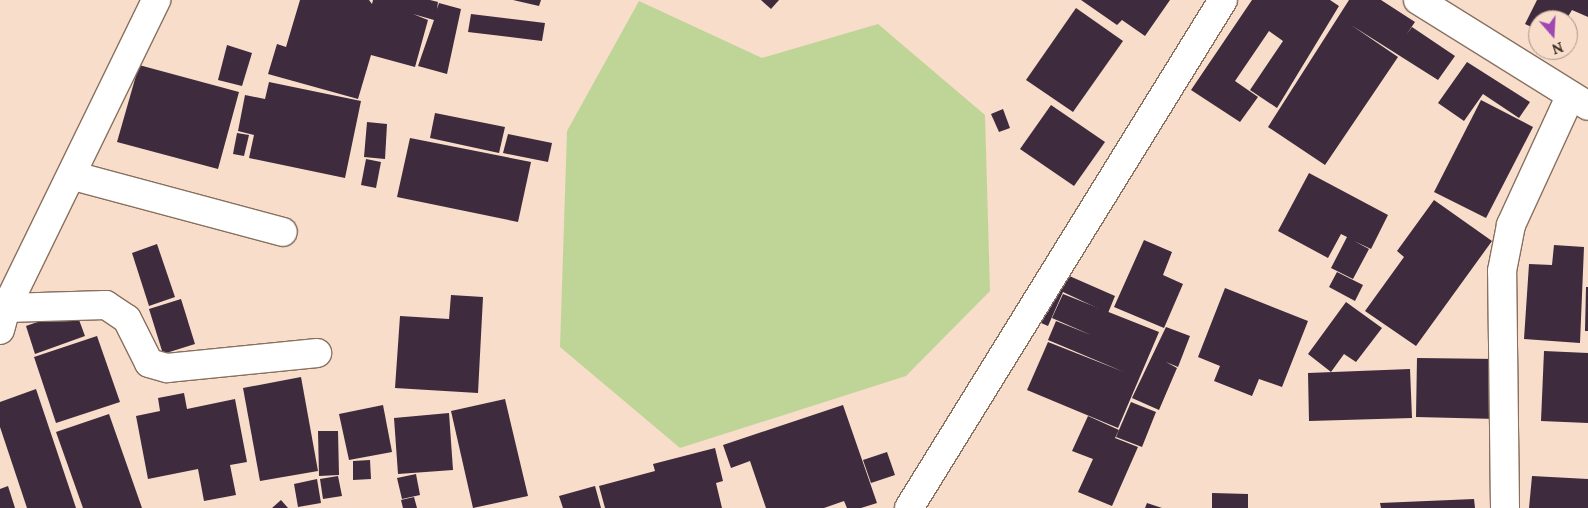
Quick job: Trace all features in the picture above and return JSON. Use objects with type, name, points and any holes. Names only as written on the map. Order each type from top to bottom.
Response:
[{"type":"street","points":[[3,319],[74,176],[156,0]]},
{"type":"street","points":[[909,508],[1223,0]]},
{"type":"street","points":[[1418,0],[1579,102],[1511,225],[1502,271],[1505,508]]},
{"type":"street","points":[[74,176],[283,232]]},
{"type":"street","points":[[3,319],[106,306],[127,320],[149,362],[167,368],[317,353]]},
{"type":"green space","points":[[639,1],[762,58],[878,24],[985,115],[990,291],[906,376],[680,448],[560,347],[567,131]]},
{"type":"building","points":[[300,0],[369,0],[372,4],[373,0],[430,0],[438,2],[437,9],[439,3],[461,9],[447,74],[418,66],[434,20],[413,14],[428,20],[415,67],[371,55],[358,99],[268,74],[277,44],[286,47]]},
{"type":"building","points":[[513,0],[541,0],[539,6]]},
{"type":"building","points":[[761,0],[779,0],[771,9]]},
{"type":"building","points":[[1081,0],[1170,0],[1145,36],[1122,20],[1117,25]]},
{"type":"building","points":[[1252,0],[1330,0],[1339,6],[1277,108],[1250,90],[1283,41],[1269,31],[1235,81],[1258,97],[1240,122],[1191,90]]},
{"type":"building","points":[[1349,0],[1381,0],[1415,22],[1406,35],[1412,27],[1455,56],[1438,80],[1351,25],[1398,57],[1325,165],[1268,127]]},
{"type":"building","points":[[1537,0],[1588,0],[1588,17],[1578,13],[1578,10],[1532,10]]},
{"type":"building","points":[[1076,8],[1123,41],[1073,112],[1026,80]]},
{"type":"building","points":[[471,14],[545,23],[542,41],[468,32]]},
{"type":"building","points":[[227,45],[252,53],[242,86],[218,80]]},
{"type":"building","points":[[1467,62],[1530,102],[1519,118],[1483,94],[1464,121],[1438,103]]},
{"type":"building","points":[[139,65],[239,92],[218,169],[117,142]]},
{"type":"building","points":[[269,82],[361,101],[345,178],[249,158],[254,135],[238,131],[245,95],[265,99]]},
{"type":"building","points":[[1481,100],[1533,127],[1486,218],[1434,192]]},
{"type":"building","points":[[1051,105],[1105,142],[1074,186],[1020,149]]},
{"type":"building","points":[[1003,109],[1010,128],[999,132],[991,114]]},
{"type":"building","points":[[435,113],[505,127],[499,153],[430,138]]},
{"type":"building","points":[[367,122],[387,124],[385,159],[364,157]]},
{"type":"building","points":[[237,133],[249,135],[244,156],[233,154]]},
{"type":"building","points":[[508,134],[552,143],[548,162],[503,153]]},
{"type":"building","points":[[410,138],[531,162],[518,222],[397,197]]},
{"type":"building","points":[[366,159],[381,162],[376,188],[361,185]]},
{"type":"building","points":[[1309,173],[1388,215],[1371,249],[1354,241],[1369,249],[1353,279],[1331,268],[1347,237],[1341,234],[1328,258],[1278,231]]},
{"type":"building","points":[[1434,200],[1492,241],[1416,346],[1365,311],[1404,257],[1397,251]]},
{"type":"building","points":[[1144,240],[1172,252],[1163,275],[1183,284],[1164,328],[1114,307]]},
{"type":"building","points":[[157,244],[175,297],[149,306],[132,253]]},
{"type":"building","points":[[1554,245],[1584,247],[1580,343],[1524,339],[1529,264],[1552,265]]},
{"type":"building","points":[[1058,271],[1115,296],[1108,313],[1063,292],[1048,326],[1025,316]]},
{"type":"building","points":[[1337,272],[1363,285],[1355,301],[1329,287]]},
{"type":"building","points":[[1586,287],[1588,287],[1588,331],[1585,331]]},
{"type":"building","points":[[1225,288],[1308,321],[1282,387],[1259,379],[1252,396],[1214,381],[1220,366],[1198,357]]},
{"type":"building","points":[[1063,294],[1159,332],[1118,428],[1027,390],[1048,342],[1124,372],[1048,340],[1056,321],[1091,335],[1052,318]]},
{"type":"building","points":[[451,295],[483,297],[478,393],[395,388],[400,316],[449,319]]},
{"type":"building","points":[[181,299],[195,344],[163,354],[149,309]]},
{"type":"building","points":[[1346,302],[1382,328],[1356,362],[1344,354],[1331,372],[1308,354]]},
{"type":"building","points":[[75,309],[85,336],[35,354],[26,326]]},
{"type":"building","points":[[1166,327],[1190,336],[1178,367],[1166,362],[1177,368],[1159,410],[1132,398]]},
{"type":"building","points":[[97,336],[120,402],[56,423],[34,357]]},
{"type":"building","points":[[1544,351],[1588,353],[1588,423],[1541,421]]},
{"type":"building","points":[[1417,358],[1498,359],[1497,419],[1416,417]]},
{"type":"building","points":[[1410,369],[1412,418],[1309,421],[1308,373]]},
{"type":"building","points":[[301,377],[318,471],[260,481],[243,388]]},
{"type":"building","points":[[36,389],[76,508],[27,508],[0,427],[0,402]]},
{"type":"building","points":[[184,393],[187,409],[235,399],[247,462],[230,465],[236,495],[204,501],[198,469],[148,479],[136,416],[160,411],[158,398]]},
{"type":"building","points":[[505,399],[528,496],[473,508],[451,411]]},
{"type":"building","points":[[1131,402],[1156,412],[1142,447],[1116,437]]},
{"type":"building","points":[[383,405],[392,452],[349,460],[339,414]]},
{"type":"building","points":[[843,405],[877,503],[861,508],[847,508],[844,501],[824,508],[766,508],[750,461],[731,468],[723,445]]},
{"type":"building","points":[[449,413],[453,470],[398,474],[394,418]]},
{"type":"building","points":[[109,414],[142,508],[83,508],[56,432]]},
{"type":"building","points":[[1088,416],[1119,430],[1115,438],[1138,447],[1112,506],[1078,492],[1093,459],[1072,451]]},
{"type":"building","points":[[318,431],[338,431],[339,475],[319,476]]},
{"type":"building","points":[[715,448],[723,481],[716,483],[722,508],[605,508],[599,486],[655,471],[653,464]]},
{"type":"building","points":[[887,452],[895,475],[871,483],[863,460]]},
{"type":"building","points":[[370,460],[371,479],[353,480],[353,461]]},
{"type":"building","points":[[416,474],[420,495],[402,499],[397,478]]},
{"type":"building","points":[[338,476],[342,496],[323,499],[320,479]]},
{"type":"building","points":[[1532,476],[1588,479],[1588,508],[1529,508]]},
{"type":"building","points":[[317,479],[321,503],[298,507],[294,484]]},
{"type":"building","points":[[8,486],[15,508],[0,508],[0,489]]},
{"type":"building","points":[[595,486],[601,508],[563,508],[559,496]]},
{"type":"building","points":[[1212,493],[1248,494],[1248,508],[1212,508]]},
{"type":"building","points":[[414,497],[417,508],[403,508],[401,500]]},
{"type":"building","points":[[1474,499],[1475,508],[1381,508],[1380,503]]},
{"type":"building","points":[[281,500],[288,508],[272,508]]},
{"type":"building","points":[[1147,503],[1162,508],[1145,508]]}]
